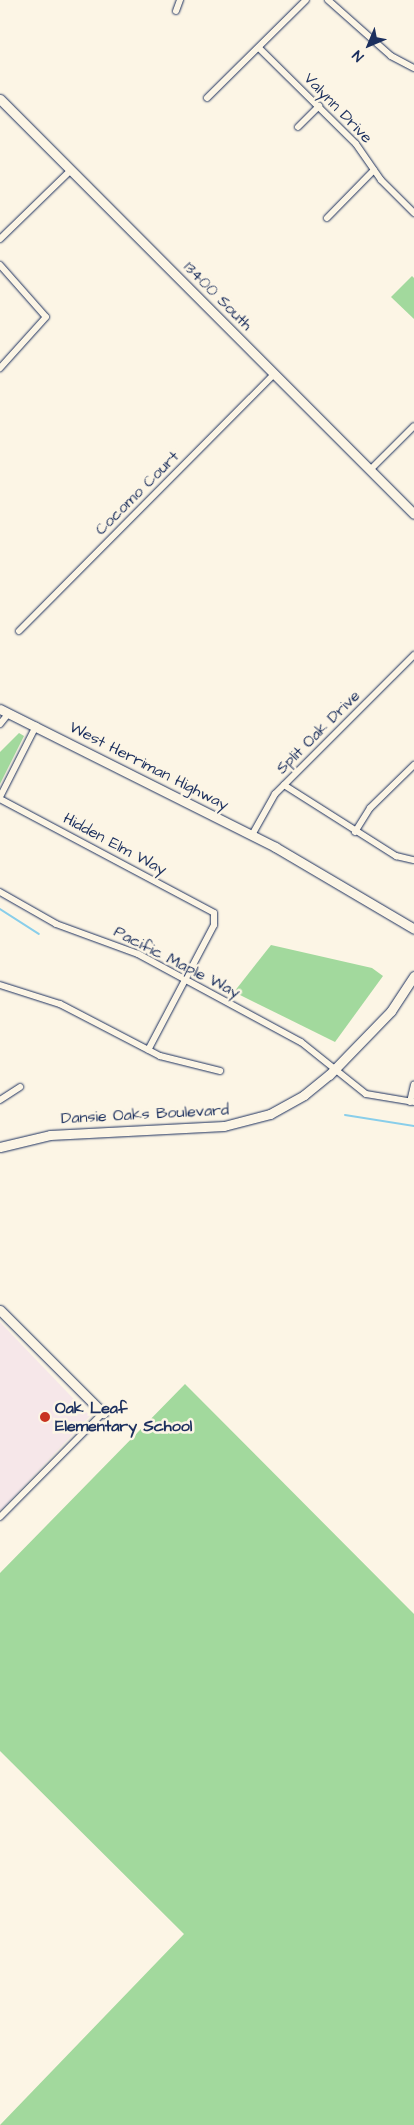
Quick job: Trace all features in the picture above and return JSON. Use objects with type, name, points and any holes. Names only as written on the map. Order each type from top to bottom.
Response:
[{"type":"street","points":[[176,11],[180,0]]},
{"type":"street","points":[[207,98],[306,0]]},
{"type":"street","points":[[328,0],[391,56],[414,68]]},
{"type":"street","name":"Valynn Drive","points":[[258,48],[356,144],[374,170],[413,211]]},
{"type":"street","name":"13400 South","points":[[1,102],[414,514]]},
{"type":"street","points":[[298,127],[319,106]]},
{"type":"street","points":[[0,239],[71,170]]},
{"type":"street","points":[[326,218],[374,170]]},
{"type":"street","points":[[0,264],[46,317],[0,368]]},
{"type":"street","name":"Cocomo Court","points":[[19,631],[274,374]]},
{"type":"street","points":[[370,470],[414,426]]},
{"type":"street","name":"Split Oak Drive","points":[[252,835],[284,785],[414,655]]},
{"type":"street","points":[[0,724],[4,711]]},
{"type":"street","name":"West Herriman Highway","points":[[4,711],[275,846],[414,929]]},
{"type":"street","points":[[0,798],[36,726]]},
{"type":"street","points":[[355,832],[370,808],[414,764]]},
{"type":"street","points":[[284,785],[355,832],[396,856],[414,860]]},
{"type":"street","name":"Hidden Elm Way","points":[[0,798],[215,916],[185,980]]},
{"type":"street","name":"Pacific Maple Way","points":[[0,892],[41,917],[127,949],[301,1042],[371,1096],[412,1102]]},
{"type":"street","name":"Dansie Oaks Boulevard","points":[[0,1147],[50,1135],[242,1123],[295,1101],[335,1068],[391,1011],[414,976]]},
{"type":"street","points":[[148,1050],[185,980]]},
{"type":"street","points":[[0,985],[60,1004],[148,1050],[220,1071]]},
{"type":"street","points":[[412,1102],[414,1084]]},
{"type":"street","points":[[0,1100],[20,1087]]},
{"type":"street","points":[[0,1310],[103,1413],[0,1517]]},
{"type":"shaded area","name":"Oak Leaf Elementary School","points":[[0,1322],[90,1416],[0,1511]]},
{"type":"green space","points":[[412,276],[414,278],[414,319],[391,297]]},
{"type":"green space","points":[[19,733],[24,736],[0,784],[0,752]]},
{"type":"green space","points":[[271,945],[372,968],[383,976],[335,1042],[234,992]]},
{"type":"green space","points":[[185,1384],[414,1614],[414,2125],[0,2125],[184,1934],[0,1751],[0,1573]]},
{"type":"waterway","points":[[0,909],[39,934]]},
{"type":"waterway","points":[[345,1115],[414,1126]]},
{"type":"place","name":"Oak Leaf Elementary School","points":[[45,1417]]}]
